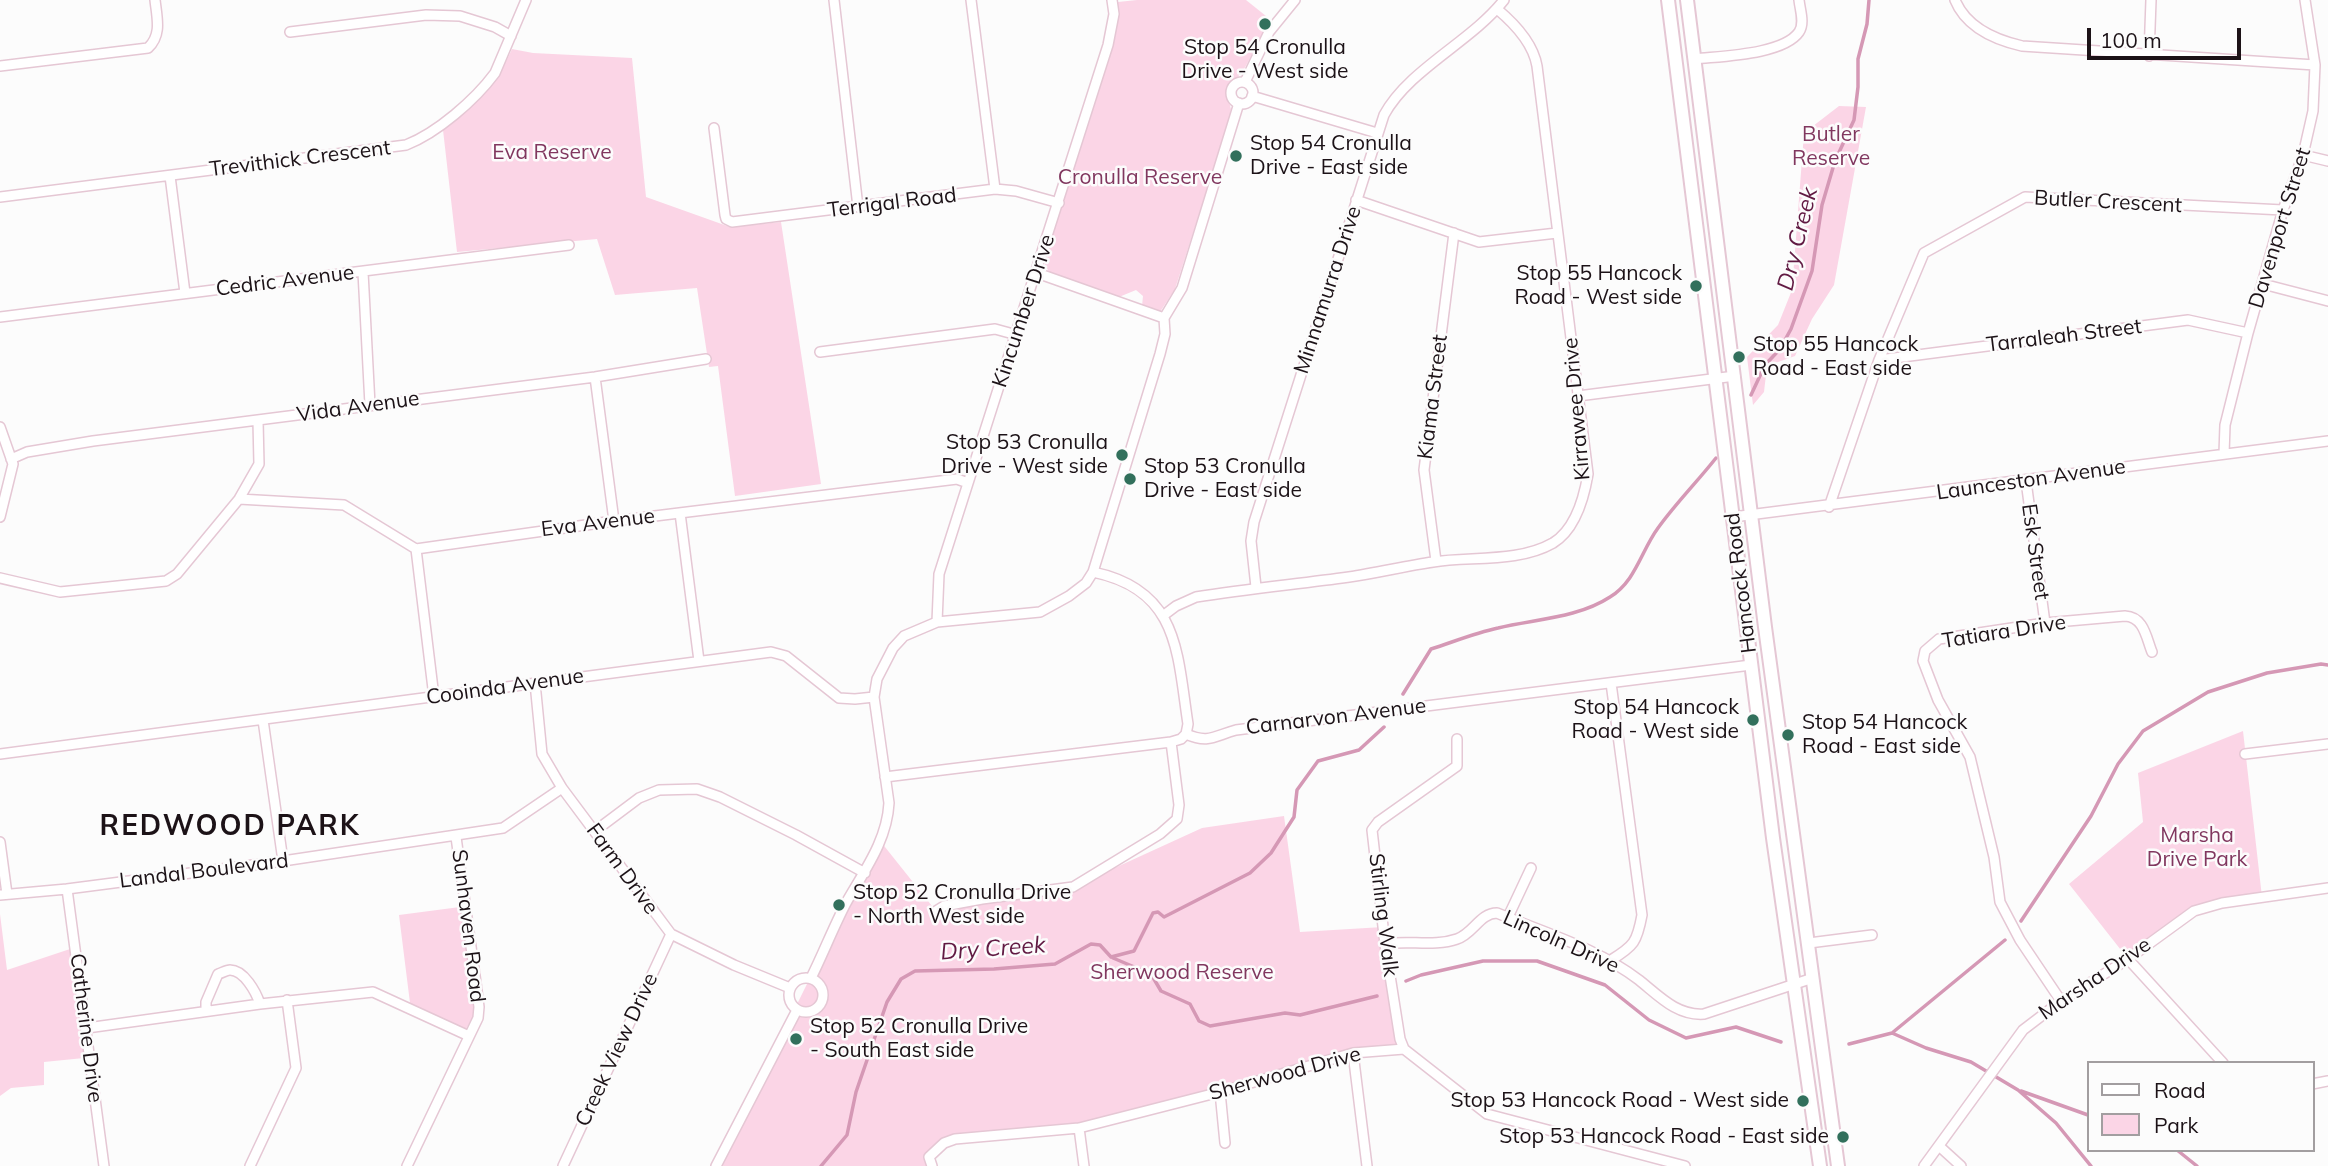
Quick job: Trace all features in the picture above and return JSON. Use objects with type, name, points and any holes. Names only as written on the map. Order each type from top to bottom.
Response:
[{"type":"main road","name":"Hancock Road","points":[[1668,0],[1751,665],[1820,1166]]},
{"type":"main road","name":"Hancock Road","points":[[1687,0],[1770,663],[1838,1166]]},
{"type":"main road","points":[[1751,665],[1770,663]]},
{"type":"street","points":[[0,66],[148,48],[155,42],[158,27],[155,0]]},
{"type":"street","name":"Trevithick Crescent","points":[[0,197],[395,148],[414,142],[445,121],[495,74],[527,0]]},
{"type":"street","points":[[834,0],[858,207]]},
{"type":"street","points":[[971,0],[995,190]]},
{"type":"street","name":"Kincumber Drive","points":[[937,622],[939,574],[1108,46],[1114,13],[1112,0]]},
{"type":"street","points":[[1245,82],[1269,32],[1295,0]]},
{"type":"street","name":"Minnamurra Drive","points":[[1256,587],[1251,541],[1254,522],[1377,133],[1389,106],[1402,90],[1477,29],[1504,0]]},
{"type":"street","points":[[1695,59],[1779,46],[1798,34],[1802,24],[1798,0]]},
{"type":"street","points":[[1955,0],[1974,26],[2002,41],[2022,46],[2315,65]]},
{"type":"street","points":[[2149,56],[2151,0]]},
{"type":"street","name":"Davenport Street","points":[[2224,454],[2225,425],[2248,333],[2283,210],[2303,155],[2313,111],[2315,65],[2305,0]]},
{"type":"street","name":"Kirrawee Drive","points":[[1164,615],[1196,597],[1256,587],[1349,577],[1436,561],[1490,559],[1526,552],[1554,542],[1572,523],[1584,498],[1588,474],[1534,51],[1511,21],[1497,9]]},
{"type":"street","points":[[290,32],[437,15],[460,16],[495,27],[511,36]]},
{"type":"street","points":[[1239,82],[1245,82],[1250,85],[1252,96],[1250,101],[1239,103],[1231,95],[1231,90],[1239,82]]},
{"type":"street","points":[[1252,96],[1377,133]]},
{"type":"street","points":[[811,978],[846,904],[881,842],[888,818],[889,803],[874,697],[877,679],[892,648],[904,636],[937,622],[1040,611],[1069,596],[1086,583],[1093,572],[1160,354],[1165,334],[1164,318],[1182,288],[1239,103]]},
{"type":"street","name":"Terrigal Road","points":[[714,128],[726,219],[732,222],[995,190],[1016,191],[1059,203]]},
{"type":"street","points":[[2303,155],[2328,161]]},
{"type":"street","points":[[170,176],[185,293]]},
{"type":"street","name":"Butler Crescent","points":[[1829,506],[1879,360],[1924,253],[2025,197],[2283,210]]},
{"type":"street","points":[[1356,200],[1479,242],[1557,233]]},
{"type":"street","name":"Kiama Street","points":[[1436,561],[1424,470],[1454,233]]},
{"type":"street","name":"Cedric Avenue","points":[[0,317],[569,246]]},
{"type":"street","points":[[363,272],[370,405]]},
{"type":"street","points":[[1037,273],[1164,318]]},
{"type":"street","points":[[2263,284],[2328,301]]},
{"type":"street","name":"Tarraleah Street","points":[[1879,360],[2189,320],[2248,333]]},
{"type":"street","points":[[820,352],[995,329],[1017,335]]},
{"type":"street","name":"Vida Avenue","points":[[11,459],[27,452],[93,441],[595,377],[706,359]]},
{"type":"street","points":[[1578,396],[1735,376]]},
{"type":"street","points":[[595,377],[614,521]]},
{"type":"street","points":[[0,578],[60,592],[166,580],[177,574],[239,499],[259,464],[258,421]]},
{"type":"street","points":[[0,427],[13,464],[0,517]]},
{"type":"street","name":"Launceston Avenue","points":[[1733,517],[2328,441]]},
{"type":"street","name":"Eva Avenue","points":[[416,549],[917,483],[957,479],[968,483]]},
{"type":"street","name":"Esk Street","points":[[2026,481],[2045,623]]},
{"type":"street","points":[[239,499],[344,505],[416,549],[434,697]]},
{"type":"street","points":[[680,513],[699,661]]},
{"type":"street","points":[[885,777],[1181,739],[1186,734],[1188,724],[1179,663],[1164,615],[1142,593],[1122,579],[1093,572]]},
{"type":"street","name":"Tatiara Drive","points":[[2061,1001],[2020,940],[2000,902],[1994,857],[1970,757],[1938,700],[1923,662],[1925,651],[1939,639],[2045,623],[2133,617],[2141,622],[2152,652]]},
{"type":"street","name":"Cooinda Avenue","points":[[0,754],[771,652],[786,656],[839,698],[874,697]]},
{"type":"street","name":"Carnarvon Avenue","points":[[1186,734],[1197,739],[1213,739],[1236,730],[1751,665]]},
{"type":"street","name":"Farm Drive","points":[[535,683],[542,754],[562,788],[671,934],[734,965],[790,988]]},
{"type":"street","points":[[1611,683],[1642,915],[1639,931],[1631,948],[1611,960]]},
{"type":"street","points":[[263,720],[283,861]]},
{"type":"street","name":"Stirling Walk","points":[[1404,1049],[1400,1039],[1385,944],[1372,830],[1378,822],[1457,766],[1457,739]]},
{"type":"street","points":[[936,911],[944,906],[982,899],[1073,887],[1160,834],[1177,819],[1180,805],[1171,742]]},
{"type":"street","points":[[2245,754],[2328,744]]},
{"type":"street","name":"Landal Boulevard","points":[[4,895],[67,890],[283,861],[503,828],[562,788]]},
{"type":"street","points":[[595,831],[639,798],[659,790],[697,789],[720,797],[864,873]]},
{"type":"street","name":"Sunhaven Road","points":[[407,1166],[478,1018],[479,1007],[456,837]]},
{"type":"street","points":[[0,842],[4,895]]},
{"type":"street","points":[[1508,918],[1531,868]]},
{"type":"street","name":"Marsha Drive","points":[[1924,1166],[2023,1030],[2061,1001],[2128,959],[2178,921],[2206,906],[2328,888]]},
{"type":"street","name":"Catherine Drive","points":[[67,890],[104,1166]]},
{"type":"street","name":"Lincoln Drive","points":[[1385,944],[1404,941],[1436,943],[1460,939],[1489,913],[1497,913],[1611,960],[1674,1007],[1696,1014],[1704,1014],[1813,978]]},
{"type":"street","name":"Creek View Drive","points":[[563,1166],[671,934]]},
{"type":"street","points":[[1809,943],[1872,935]]},
{"type":"street","points":[[2128,959],[2221,1061]]},
{"type":"street","points":[[206,1010],[210,989],[218,974],[230,970],[241,974],[257,994],[260,1004]]},
{"type":"street","points":[[811,978],[821,986],[823,992],[820,1004],[810,1012],[797,1010],[788,998],[790,988],[796,980],[811,978]]},
{"type":"street","points":[[86,1028],[206,1010],[373,992],[469,1036]]},
{"type":"street","points":[[250,1166],[296,1068],[287,1000]]},
{"type":"street","points":[[716,1166],[797,1010]]},
{"type":"street","points":[[1404,1049],[1487,1114],[1676,1166],[1685,1166]]},
{"type":"street","name":"Sherwood Drive","points":[[932,1166],[929,1157],[944,1143],[956,1139],[1079,1128],[1220,1092],[1353,1053],[1404,1049]]},
{"type":"street","points":[[1353,1053],[1367,1166]]},
{"type":"street","points":[[1220,1092],[1225,1143]]},
{"type":"street","points":[[1079,1128],[1084,1166]]},
{"type":"street","points":[[1939,1146],[1961,1166]]},
{"type":"green space","name":"Cronulla Reserve","points":[[1246,0],[1271,20],[1243,71],[1229,86],[1227,95],[1231,109],[1228,124],[1175,289],[1160,312],[1142,306],[1143,296],[1136,290],[1119,297],[1049,272],[1044,263],[1115,39],[1118,2]]},
{"type":"green space","name":"Eva Reserve","points":[[512,49],[533,53],[632,58],[646,197],[730,227],[781,222],[821,484],[735,496],[718,366],[709,367],[697,288],[615,295],[597,239],[457,252],[443,130],[491,86]]},
{"type":"green space","name":"Butler Reserve","points":[[1839,106],[1866,107],[1834,285],[1812,319],[1795,356],[1767,366],[1764,392],[1753,405],[1747,357],[1778,325],[1792,290],[1804,133]]},
{"type":"green space","name":"Marsha Drive Park","points":[[2243,731],[2262,897],[2206,906],[2128,959],[2069,884],[2143,822],[2138,773]]},
{"type":"green space","name":"Sherwood Reserve","points":[[1284,816],[1300,932],[1383,927],[1404,1049],[1353,1053],[1079,1128],[955,1139],[930,1157],[929,1166],[712,1166],[735,1130],[840,917],[881,842],[936,911],[1073,887],[1202,828]]},
{"type":"green space","points":[[460,907],[475,1005],[473,1017],[466,1029],[410,1003],[399,915]]},
{"type":"green space","points":[[0,914],[7,970],[70,949],[84,1058],[44,1062],[44,1085],[11,1088],[0,1096]]},
{"type":"waterway","name":"Dry Creek","points":[[1751,395],[1765,365],[1780,349],[1791,329],[1812,271],[1822,205],[1835,161],[1854,120],[1858,59],[1867,24],[1869,0]]},
{"type":"waterway","name":"Dry Creek","points":[[1403,694],[1431,649],[1489,630],[1584,609],[1610,597],[1626,583],[1658,528],[1716,458]]},
{"type":"waterway","points":[[2021,921],[2091,816],[2118,764],[2143,731],[2208,692],[2267,673],[2328,665]]},
{"type":"waterway","name":"Dry Creek","points":[[821,1166],[847,1135],[856,1092],[887,1002],[901,979],[915,971],[1055,964],[1091,944],[1100,945],[1111,957],[1134,951],[1153,913],[1158,912],[1164,917],[1250,873],[1271,853],[1294,817],[1297,790],[1318,761],[1359,750],[1384,727]]},
{"type":"waterway","points":[[1849,1044],[1892,1033],[2005,940]]},
{"type":"waterway","points":[[1113,958],[1151,974],[1161,991],[1190,1004],[1199,1021],[1210,1026],[1285,1013],[1300,1015],[1377,996]]},
{"type":"waterway","points":[[1406,981],[1483,961],[1537,961],[1605,985],[1649,1020],[1686,1038],[1736,1027],[1781,1042]]},
{"type":"waterway","points":[[1892,1033],[1926,1048],[1971,1062],[2018,1090],[2056,1123],[2091,1166]]},
{"type":"waterway","points":[[2021,1091],[2086,1114]]},
{"type":"waterway","points":[[2180,1152],[2197,1166]]},
{"type":"place","name":"Stop 54 Cronulla Drive - West side","points":[[1265,24]]},
{"type":"place","name":"Stop 54 Cronulla Drive - East side","points":[[1236,156]]},
{"type":"place","name":"Stop 55 Hancock Road - West side","points":[[1696,286]]},
{"type":"place","name":"Stop 55 Hancock Road - East side","points":[[1739,357]]},
{"type":"place","name":"Stop 53 Cronulla Drive - West side","points":[[1122,455]]},
{"type":"place","name":"Stop 53 Cronulla Drive - East side","points":[[1130,479]]},
{"type":"place","name":"Stop 54 Hancock Road - West side","points":[[1753,720]]},
{"type":"place","name":"Stop 54 Hancock Road - East side","points":[[1788,735]]},
{"type":"place","name":"Stop 52 Cronulla Drive - North West side","points":[[839,905]]},
{"type":"place","name":"Stop 52 Cronulla Drive - South East side","points":[[796,1039]]},
{"type":"place","name":"Stop 53 Hancock Road - West side","points":[[1803,1101]]},
{"type":"place","name":"Stop 53 Hancock Road - East side","points":[[1843,1137]]},
{"type":"district","name":"REDWOOD PARK","points":[[230,827]]}]
